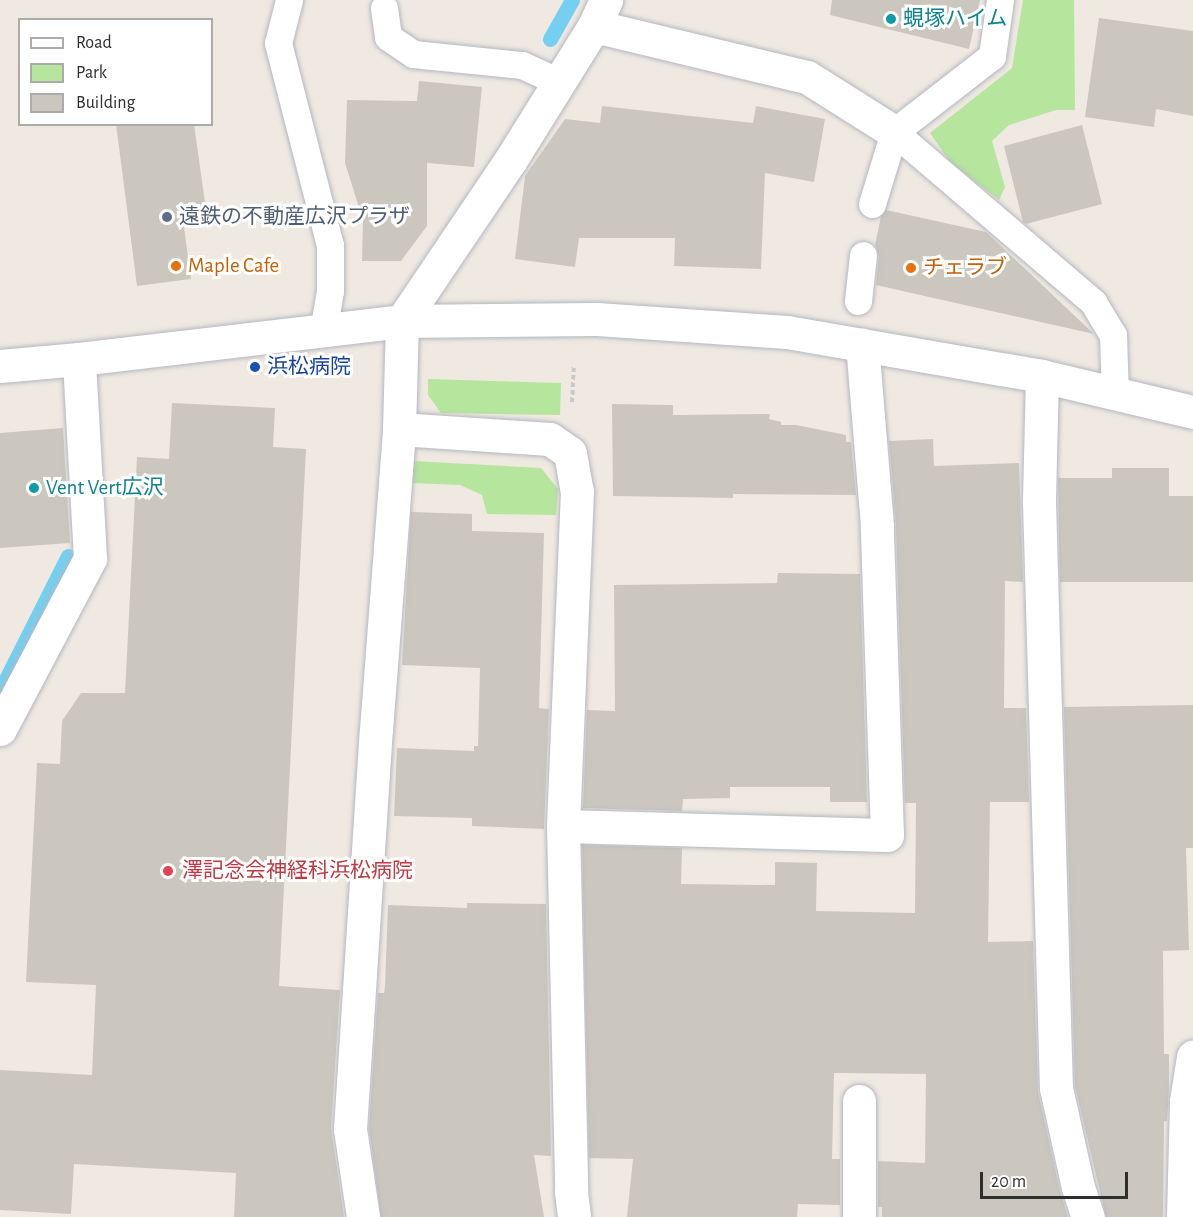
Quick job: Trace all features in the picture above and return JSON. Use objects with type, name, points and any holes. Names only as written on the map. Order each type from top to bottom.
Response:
[{"type":"street","points":[[363,1217],[350,1129],[376,729],[399,429],[402,321],[510,161],[600,13],[807,77],[894,132]]},
{"type":"street","points":[[0,366],[79,359],[402,321],[597,319],[787,332],[1042,376],[1115,396],[1193,412]]},
{"type":"street","points":[[563,826],[887,835],[877,526],[862,345]]},
{"type":"street","points":[[0,729],[90,558],[79,359]]},
{"type":"street","points":[[1042,376],[1039,502],[1056,1088],[1078,1187],[1088,1217]]},
{"type":"street","points":[[399,429],[550,439],[570,453],[577,490],[563,826],[565,1019],[571,1192],[574,1217]]},
{"type":"street","points":[[1183,1217],[1186,1101],[1193,1057]]},
{"type":"street","points":[[859,1101],[859,1217]]},
{"type":"lane","points":[[289,0],[278,43],[330,245],[330,291],[323,331]]},
{"type":"lane","points":[[872,204],[894,132],[992,56],[999,0]]},
{"type":"lane","points":[[384,8],[388,37],[412,54],[522,65],[559,82]]},
{"type":"lane","points":[[894,132],[1093,302],[1113,335],[1115,396]]},
{"type":"lane","points":[[858,301],[863,255]]},
{"type":"green space","points":[[1023,0],[1074,0],[1075,110],[1056,110],[1009,125],[992,141],[1005,187],[999,200],[950,162],[930,133],[1012,68]]},
{"type":"green space","points":[[428,379],[561,383],[560,415],[441,413],[428,395]]},
{"type":"green space","points":[[412,461],[541,468],[558,489],[556,515],[487,514],[482,495],[460,485],[411,483]]},
{"type":"building","name":"蜆塚ハイム","points":[[832,0],[980,0],[969,49],[830,15]]},
{"type":"building","points":[[1099,18],[1193,31],[1193,116],[1156,109],[1154,127],[1085,117]]},
{"type":"building","points":[[419,81],[482,87],[474,167],[427,163],[427,226],[401,261],[362,261],[363,220],[345,163],[347,100],[417,101]]},
{"type":"building","points":[[602,106],[753,123],[756,106],[825,119],[814,182],[765,173],[761,269],[674,266],[675,238],[579,238],[575,267],[515,259],[525,176],[565,119],[600,123]]},
{"type":"building","points":[[1082,125],[1102,204],[1026,224],[1023,222],[1004,146]]},
{"type":"building","points":[[116,126],[194,126],[206,210],[182,212],[191,279],[137,286]]},
{"type":"building","points":[[886,210],[986,232],[1094,334],[876,285],[879,257],[875,245],[881,216]]},
{"type":"building","points":[[172,403],[275,408],[273,447],[306,449],[279,986],[340,990],[331,1128],[344,1217],[234,1217],[236,1173],[74,1164],[71,1214],[0,1210],[0,1070],[92,1075],[96,985],[26,982],[37,763],[60,764],[62,721],[81,693],[125,693],[137,457],[169,459]]},
{"type":"building","points":[[612,404],[673,405],[673,415],[770,414],[769,419],[781,422],[781,425],[796,425],[846,435],[846,442],[851,442],[856,495],[733,494],[733,498],[613,496]]},
{"type":"building","name":"Vent Vert広沢","points":[[63,428],[70,543],[0,548],[0,433]]},
{"type":"building","points":[[933,439],[934,466],[1019,463],[1023,582],[1005,581],[1004,708],[1026,708],[1029,802],[990,802],[988,942],[1033,941],[1038,1092],[1068,1217],[882,1217],[882,1207],[878,1207],[878,1161],[925,1163],[926,1074],[834,1073],[832,1159],[840,1159],[840,1205],[798,1204],[797,1217],[627,1217],[633,1159],[589,1158],[582,845],[682,848],[681,884],[775,885],[775,862],[817,863],[816,911],[915,913],[916,803],[905,803],[896,525],[889,441]]},
{"type":"building","points":[[1112,468],[1169,468],[1169,496],[1193,496],[1193,582],[1060,582],[1058,478],[1112,478]]},
{"type":"building","points":[[411,512],[472,514],[472,531],[544,533],[539,708],[549,709],[544,829],[472,826],[472,818],[394,816],[397,748],[474,751],[474,746],[478,746],[480,668],[402,665]]},
{"type":"building","points":[[778,573],[860,574],[867,802],[830,802],[830,787],[730,787],[730,798],[683,799],[682,811],[583,808],[587,710],[615,711],[614,585],[777,583]]},
{"type":"building","points":[[1193,705],[1193,848],[1186,848],[1189,950],[1163,951],[1164,1054],[1169,1054],[1169,1089],[1167,1121],[1164,1121],[1163,1217],[1106,1217],[1075,1086],[1064,707]]},
{"type":"building","points":[[467,903],[546,904],[551,1156],[534,1155],[544,1217],[381,1217],[369,1128],[378,993],[384,993],[385,986],[388,905],[467,908]]},
{"type":"waterway","points":[[550,39],[572,0]]},
{"type":"waterway","points":[[0,691],[68,556]]},
{"type":"place","name":"蜆塚ハイム","points":[[891,19]]},
{"type":"place","name":"遠鉄の不動産広沢プラザ","points":[[167,217]]},
{"type":"place","name":"Maple Cafe","points":[[176,266]]},
{"type":"place","name":"チェラブ","points":[[911,268]]},
{"type":"place","name":"浜松病院","points":[[255,367]]},
{"type":"place","name":"Vent Vert広沢","points":[[34,488]]},
{"type":"place","name":"澤記念会神経科浜松病院","points":[[168,871]]}]
